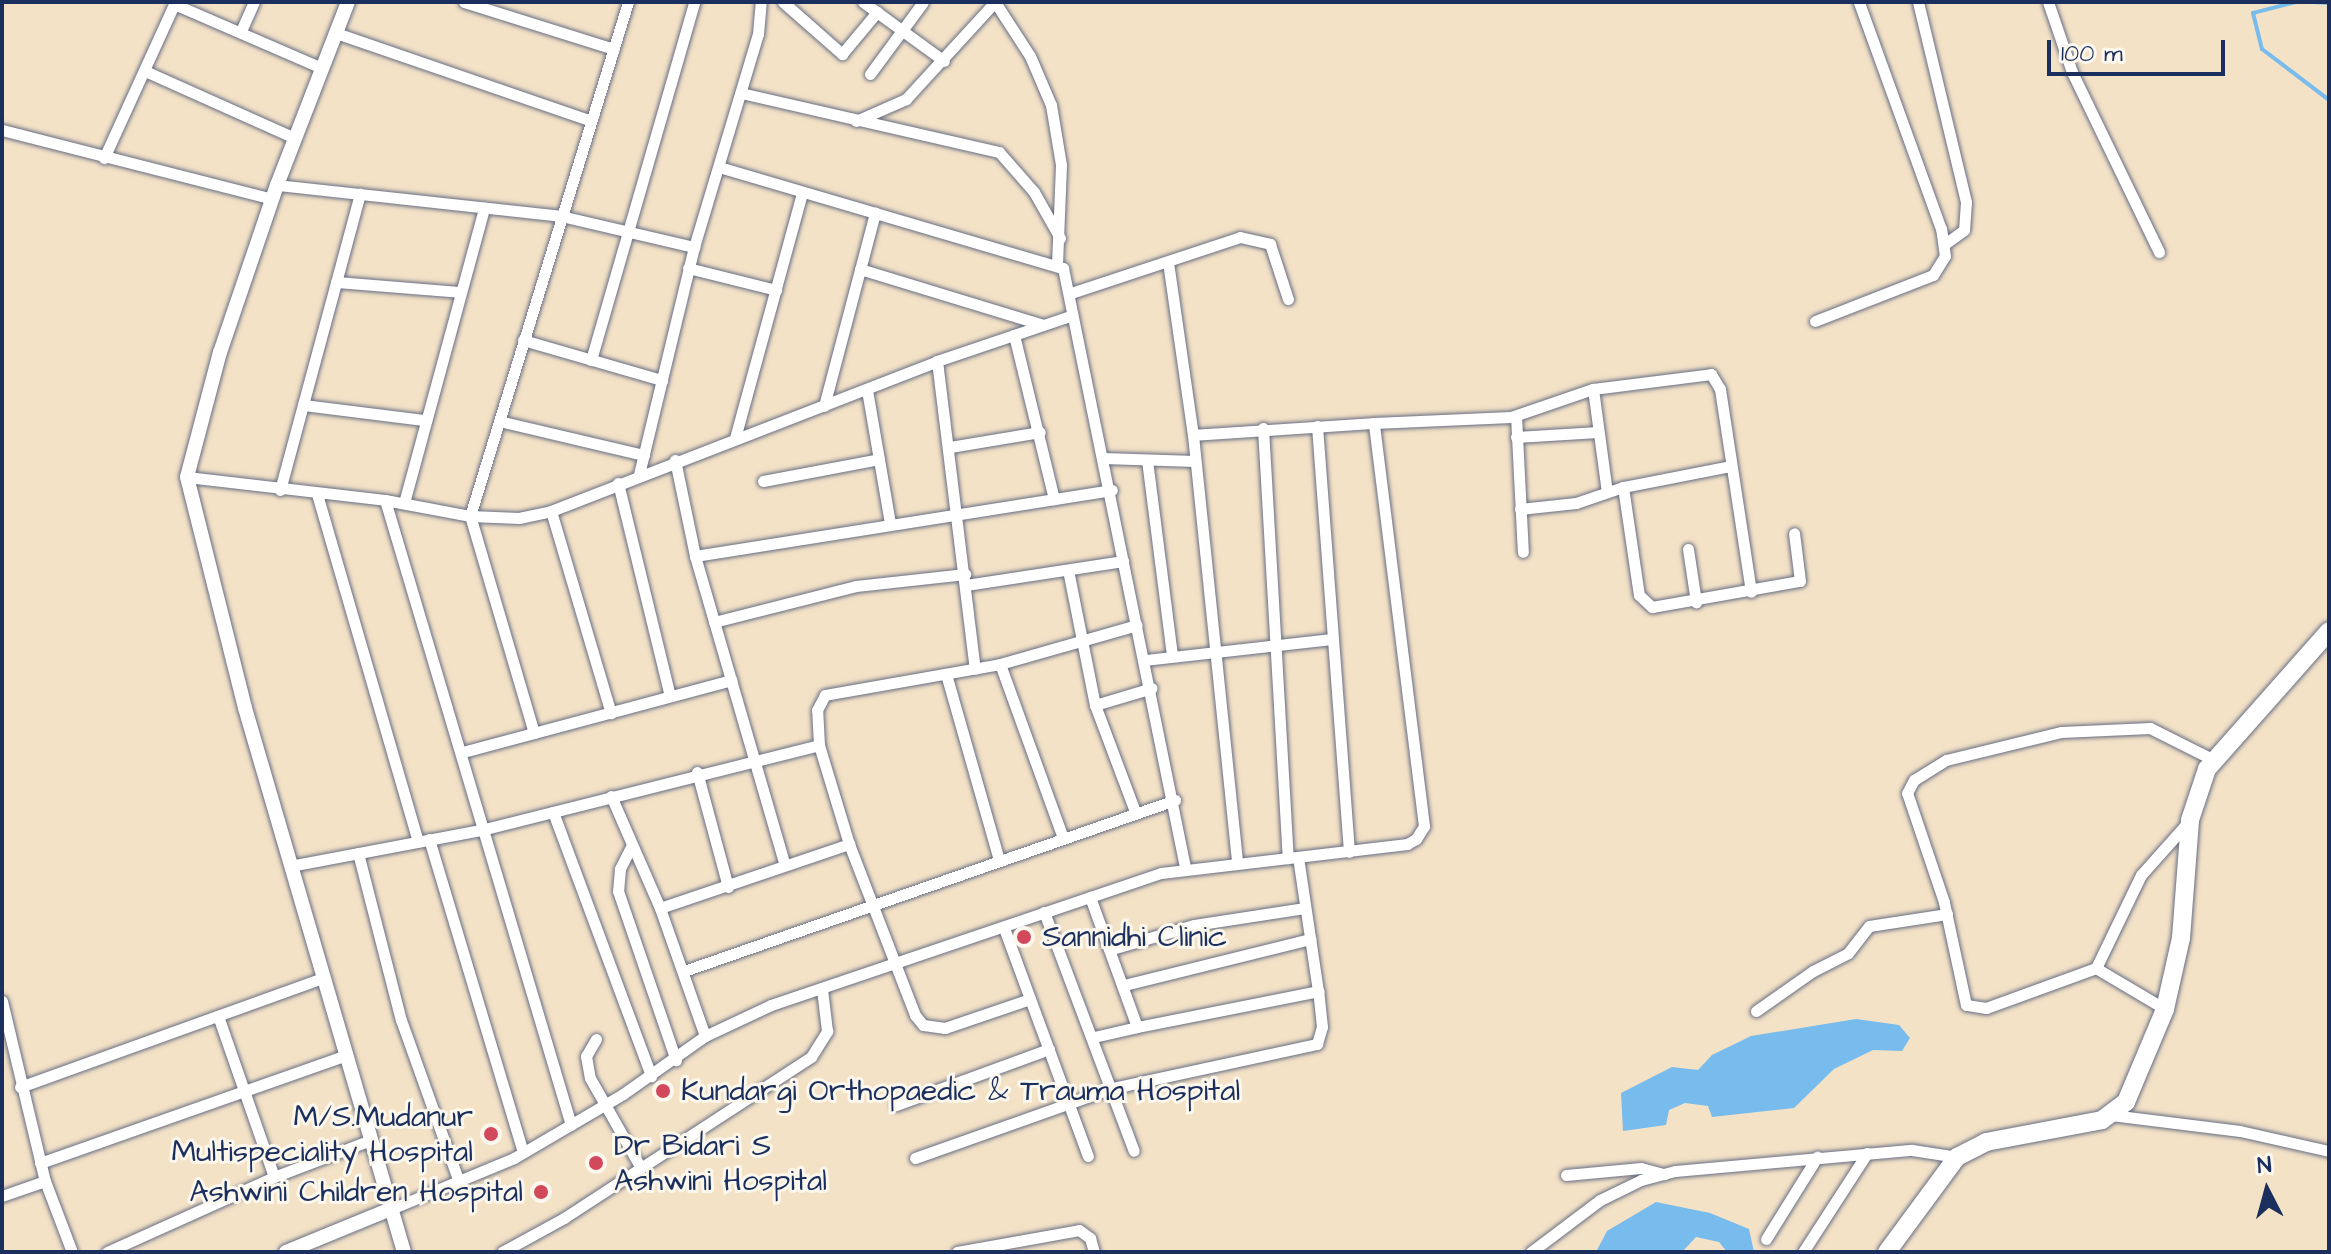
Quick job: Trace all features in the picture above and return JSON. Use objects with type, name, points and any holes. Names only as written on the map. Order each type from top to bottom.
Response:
[{"type":"main road","points":[[1887,1252],[1957,1157],[1986,1142],[2111,1115],[2132,1091],[2165,1009],[2181,938],[2190,820],[2214,760],[2329,631]]},
{"type":"street","points":[[241,31],[254,2]]},
{"type":"street","points":[[348,2],[274,192],[220,352],[187,477],[290,866],[404,1252]]},
{"type":"street","points":[[464,2],[614,49]]},
{"type":"street","points":[[534,733],[470,516],[628,2]]},
{"type":"street","points":[[591,360],[694,2]]},
{"type":"street","points":[[639,474],[688,268],[758,34],[761,2]]},
{"type":"street","points":[[783,2],[842,54],[877,12]]},
{"type":"street","points":[[863,2],[944,61]]},
{"type":"street","points":[[870,74],[923,2]]},
{"type":"street","points":[[856,121],[906,99],[995,2],[1030,56],[1051,105],[1061,165],[1057,264],[1071,293],[1070,316],[1112,490],[1123,561],[1175,800],[1185,867]]},
{"type":"street","points":[[1815,321],[1933,275],[1945,256],[1945,244],[1859,2]]},
{"type":"street","points":[[1918,2],[1966,202],[1964,230],[1945,244]]},
{"type":"street","points":[[2048,2],[2072,72],[2159,252]]},
{"type":"street","points":[[104,158],[174,3],[322,68]]},
{"type":"street","points":[[336,33],[591,121]]},
{"type":"street","points":[[145,71],[295,138]]},
{"type":"street","points":[[741,93],[999,152],[1034,192],[1060,238]]},
{"type":"street","points":[[2,130],[104,158],[274,192],[360,194],[561,216],[694,247]]},
{"type":"street","points":[[719,167],[1057,264]]},
{"type":"street","points":[[735,438],[802,193]]},
{"type":"street","points":[[280,490],[360,194]]},
{"type":"street","points":[[404,503],[424,420],[484,208]]},
{"type":"street","points":[[824,406],[875,213]]},
{"type":"street","points":[[1071,293],[1168,262],[1219,240],[1258,238],[1276,252],[1288,299]]},
{"type":"street","points":[[1168,262],[1193,435],[1237,861]]},
{"type":"street","points":[[688,268],[776,290]]},
{"type":"street","points":[[860,269],[1045,325]]},
{"type":"street","points":[[336,282],[460,292]]},
{"type":"street","points":[[187,477],[385,500],[470,516],[519,518],[551,511],[675,460],[937,361],[1070,316]]},
{"type":"street","points":[[1014,335],[1054,499]]},
{"type":"street","points":[[523,340],[662,380]]},
{"type":"street","points":[[937,361],[959,513],[975,669]]},
{"type":"street","points":[[1193,435],[1263,428],[1516,416],[1593,389],[1711,374],[1720,389],[1751,592]]},
{"type":"street","points":[[1593,389],[1607,492]]},
{"type":"street","points":[[867,390],[890,523]]},
{"type":"street","points":[[303,405],[424,420]]},
{"type":"street","points":[[1516,416],[1523,552]]},
{"type":"street","points":[[499,421],[644,455]]},
{"type":"street","points":[[286,1252],[459,1182],[523,1152],[651,1076],[705,1036],[822,989],[1185,867],[1407,844],[1424,826],[1374,423]]},
{"type":"street","points":[[1317,426],[1349,852]]},
{"type":"street","points":[[915,1158],[1113,1088],[1309,1049],[1317,1044],[1322,1027],[1318,991],[1305,908],[1293,858],[1275,644],[1263,428]]},
{"type":"street","points":[[950,447],[1040,432]]},
{"type":"street","points":[[1516,437],[1598,432]]},
{"type":"street","points":[[1103,458],[1195,461]]},
{"type":"street","points":[[763,481],[879,459]]},
{"type":"street","points":[[675,460],[695,556],[784,863]]},
{"type":"street","points":[[1147,460],[1172,655]]},
{"type":"street","points":[[1520,509],[1576,503],[1623,487],[1731,466]]},
{"type":"street","points":[[618,483],[670,696]]},
{"type":"street","points":[[1623,487],[1639,595],[1652,607],[1696,602],[1800,581],[1794,533]]},
{"type":"street","points":[[695,556],[1112,490]]},
{"type":"street","points":[[317,494],[523,1152]]},
{"type":"street","points":[[385,500],[463,752],[571,1125]]},
{"type":"street","points":[[551,511],[611,713]]},
{"type":"street","points":[[1688,549],[1696,602]]},
{"type":"street","points":[[714,622],[856,586],[965,580],[1123,561]]},
{"type":"street","points":[[1068,570],[1095,705],[1136,814]]},
{"type":"street","points":[[1030,999],[935,1028],[915,1015],[894,966],[875,903],[849,844],[819,745],[817,710],[825,695],[1000,664],[1137,625]]},
{"type":"street","points":[[1145,660],[1215,649],[1333,639]]},
{"type":"street","points":[[1000,664],[1063,838]]},
{"type":"street","points":[[946,674],[999,860]]},
{"type":"street","points":[[463,752],[731,680]]},
{"type":"street","points":[[1095,705],[1152,688]]},
{"type":"street","points":[[2190,820],[2141,875],[2096,968],[1986,1008],[1966,1005],[1947,914],[1908,806],[1914,780],[1928,768],[2020,740],[2128,726],[2150,728],[2214,760]]},
{"type":"street","points":[[290,866],[485,829],[697,772],[819,745]]},
{"type":"street","points":[[697,772],[728,887]]},
{"type":"street","points":[[611,796],[660,908],[705,1036]]},
{"type":"street","points":[[684,971],[1175,800]]},
{"type":"street","points":[[553,812],[651,1076]]},
{"type":"street","points":[[660,908],[728,887],[784,863],[849,844]]},
{"type":"street","points":[[632,845],[620,869],[618,891],[676,1060]]},
{"type":"street","points":[[358,853],[401,1020],[459,1182]]},
{"type":"street","points":[[1090,897],[1112,949],[1137,1027]]},
{"type":"street","points":[[1112,949],[1194,925],[1305,908]]},
{"type":"street","points":[[1044,912],[1094,1037],[1134,1151]]},
{"type":"street","points":[[1756,1011],[1813,971],[1848,953],[1869,926],[1947,914]]},
{"type":"street","points":[[1004,928],[1088,1156]]},
{"type":"street","points":[[1124,985],[1310,939]]},
{"type":"street","points":[[2096,968],[2165,1009]]},
{"type":"street","points":[[20,1087],[323,978]]},
{"type":"street","points":[[502,1252],[641,1168],[811,1057],[827,1031],[822,989]]},
{"type":"street","points":[[1094,1037],[1318,991]]},
{"type":"street","points":[[2,1001],[20,1087],[45,1181],[72,1252]]},
{"type":"street","points":[[218,1016],[274,1177]]},
{"type":"street","points":[[596,1039],[587,1066],[603,1106],[641,1168]]},
{"type":"street","points":[[896,1105],[1049,1049]]},
{"type":"street","points":[[40,1163],[344,1056]]},
{"type":"street","points":[[2111,1115],[2240,1131],[2329,1151]]},
{"type":"street","points":[[107,1252],[274,1177],[371,1140]]},
{"type":"street","points":[[1531,1252],[1600,1200],[1664,1174],[1912,1150],[1957,1157]]},
{"type":"street","points":[[1803,1252],[1867,1153]]},
{"type":"street","points":[[1766,1239],[1817,1157]]},
{"type":"street","points":[[1566,1175],[1641,1168],[1664,1174]]},
{"type":"street","points":[[2,1196],[45,1181]]},
{"type":"street","points":[[957,1252],[1079,1230],[1090,1238],[1094,1252]]},
{"type":"water","points":[[1856,1019],[1899,1025],[1910,1038],[1902,1051],[1873,1050],[1834,1069],[1794,1108],[1712,1117],[1708,1106],[1685,1103],[1669,1110],[1666,1125],[1623,1131],[1621,1093],[1672,1067],[1698,1070],[1712,1055],[1751,1036]]},
{"type":"water","points":[[1656,1202],[1710,1213],[1749,1229],[1754,1252],[1727,1252],[1719,1242],[1696,1237],[1682,1252],[1596,1252],[1607,1231]]},
{"type":"waterway","points":[[2296,2],[2253,13],[2262,49],[2329,100]]},
{"type":"waterway","points":[[2313,2],[2329,3]]},
{"type":"place","name":"Sannidhi Clinic","points":[[1024,937]]},
{"type":"place","name":"Kundargi Orthopaedic & Trauma Hospital","points":[[663,1091]]},
{"type":"place","name":"M/S.Mudanur Multispeciality Hospital","points":[[491,1134]]},
{"type":"place","name":"Dr Bidari S Ashwini Hospital","points":[[596,1163]]},
{"type":"place","name":"Ashwini Children Hospital","points":[[541,1192]]}]
